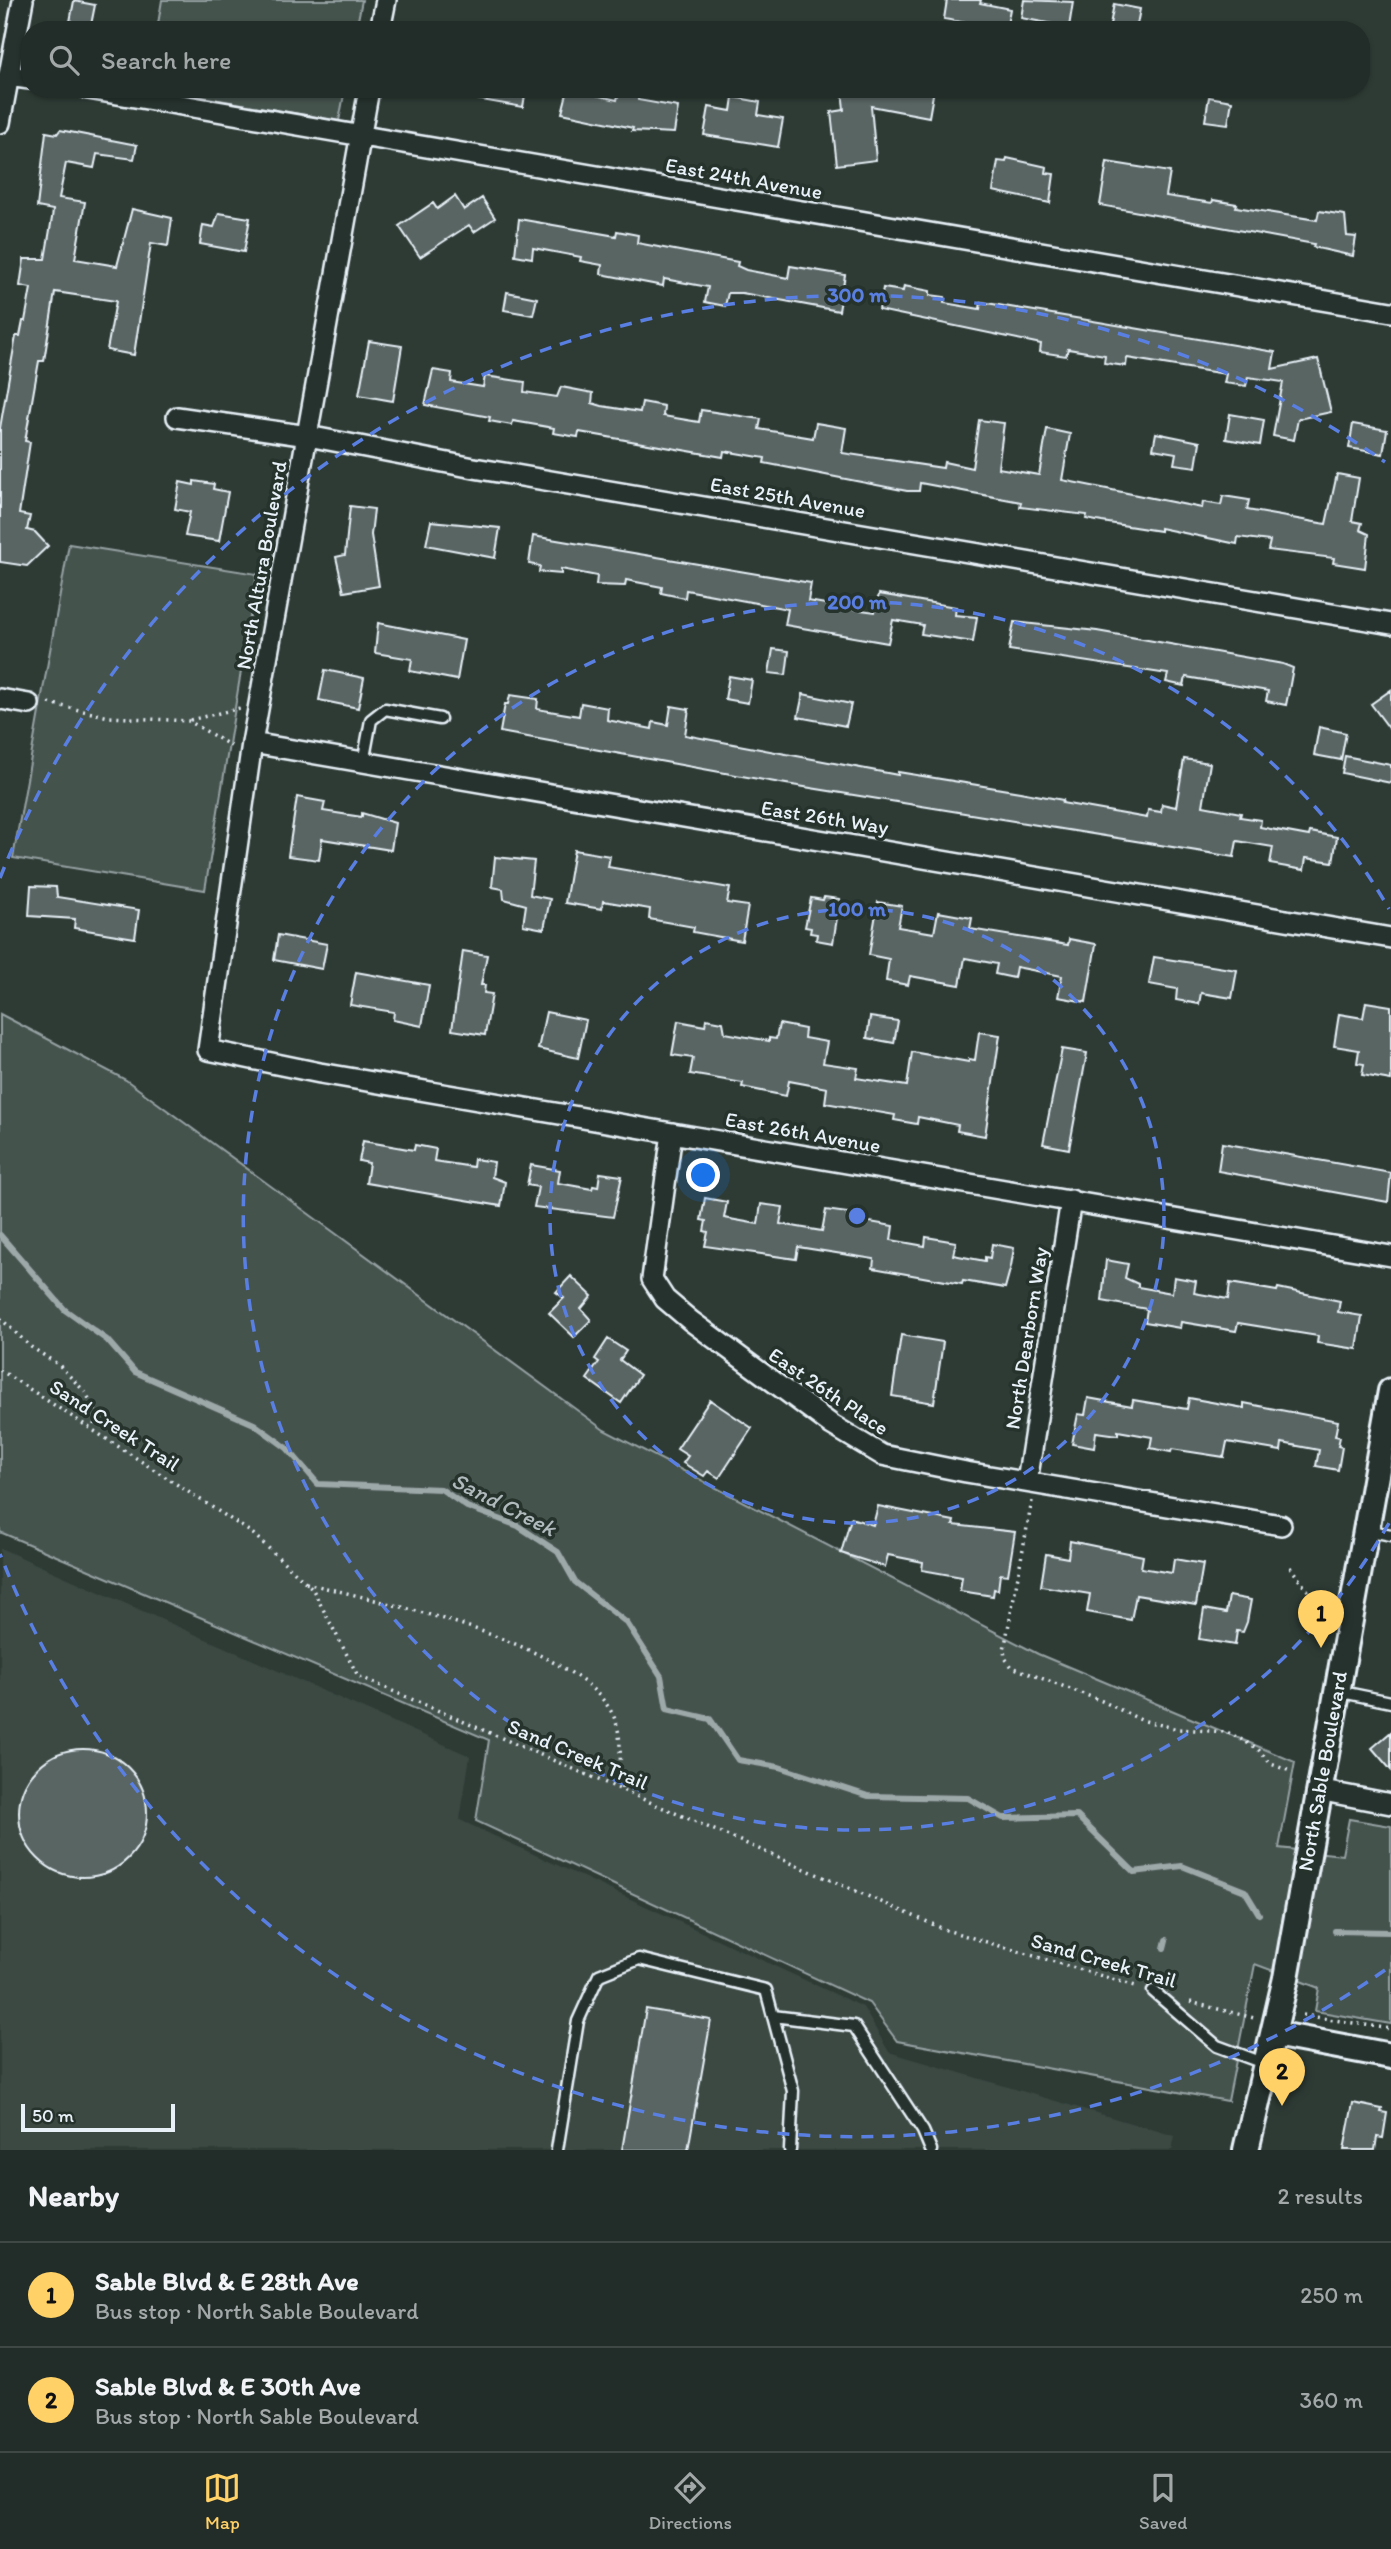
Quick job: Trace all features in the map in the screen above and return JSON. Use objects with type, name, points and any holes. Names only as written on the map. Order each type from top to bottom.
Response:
[{"type":"street","points":[[0,123],[23,0]]},
{"type":"street","points":[[382,21],[386,0]]},
{"type":"street","points":[[8,76],[21,78]]},
{"type":"street","name":"East 24th Avenue","points":[[141,98],[1391,312]]},
{"type":"street","name":"North Altura Boulevard","points":[[208,1051],[251,751],[367,98]]},
{"type":"street","name":"East 25th Avenue","points":[[177,416],[308,436],[474,468],[1391,624]]},
{"type":"street","points":[[0,699],[29,704]]},
{"type":"street","name":"East 26th Way","points":[[251,751],[363,763],[1391,938]]},
{"type":"street","name":"East 26th Avenue","points":[[208,1051],[334,1075],[1391,1256]]},
{"type":"street","name":"East 26th Place","points":[[672,1133],[652,1279],[665,1298],[691,1321],[832,1425],[882,1455],[1281,1525]]},
{"type":"street","name":"North Dearborn Way","points":[[1027,1482],[1071,1200]]},
{"type":"street","name":"North Sable Boulevard","points":[[1246,2150],[1286,1978],[1391,1391]]},
{"type":"street","points":[[1318,1790],[1391,1804]]},
{"type":"street","points":[[1274,2034],[1391,2056]]},
{"type":"lane","points":[[363,763],[371,720],[385,709],[440,719]]},
{"type":"lane","points":[[1365,1530],[1391,1535]]},
{"type":"lane","points":[[1336,1690],[1391,1702]]},
{"type":"lane","points":[[557,2150],[578,2021],[599,1975],[639,1959],[766,1990],[793,2091],[790,2150]]},
{"type":"lane","points":[[1153,1991],[1217,2046],[1266,2064]]},
{"type":"lane","points":[[773,2016],[854,2026],[923,2131],[931,2150]]},
{"type":"path","points":[[29,704],[38,699],[109,717],[189,720],[243,708],[259,714]]},
{"type":"path","points":[[189,720],[251,751]]},
{"type":"path","points":[[0,1318],[31,1347],[59,1365],[85,1392],[95,1409],[94,1430]]},
{"type":"path","name":"Sand Creek Trail","points":[[0,1370],[252,1533],[312,1588],[358,1676],[946,1930],[1241,2017]]},
{"type":"path","points":[[1031,1508],[1004,1650],[1005,1658],[1012,1667],[1151,1723],[1178,1729],[1227,1732],[1257,1748],[1271,1764],[1290,1771]]},
{"type":"path","points":[[1290,1567],[1321,1608]]},
{"type":"path","points":[[305,1582],[403,1605],[555,1662],[596,1694],[613,1715],[620,1738],[622,1791]]},
{"type":"path","points":[[1305,2015],[1391,2029]]},
{"type":"shaded area","points":[[162,0],[362,0],[358,21],[158,21]]},
{"type":"shaded area","points":[[207,98],[343,98],[339,121]]},
{"type":"shaded area","points":[[69,544],[257,574],[205,890],[13,858]]},
{"type":"shaded area","points":[[0,1014],[126,1080],[604,1430],[1038,1654],[1295,1762],[1279,1848],[1342,1855],[1349,1819],[1391,1826],[1391,2024],[1315,2011],[1319,1988],[1255,1964],[1228,2101],[897,2041],[869,2003],[476,1821],[489,1740],[0,1532]]},
{"type":"shaded area","points":[[0,1548],[470,1756],[460,1820],[863,2007],[889,2052],[1175,2136],[1172,2150],[0,2150]]},
{"type":"building","points":[[947,0],[981,0],[980,3],[1010,9],[1008,21],[944,19]]},
{"type":"building","points":[[1024,0],[1073,2],[1070,21],[1021,18]]},
{"type":"building","points":[[74,1],[95,5],[92,21],[70,21]]},
{"type":"building","points":[[1114,4],[1140,9],[1138,21],[1111,21]]},
{"type":"building","points":[[470,98],[524,98],[523,107]]},
{"type":"building","points":[[566,98],[638,98],[678,107],[674,133],[632,131],[633,128],[562,113]]},
{"type":"building","points":[[733,98],[738,98],[760,102],[758,115],[783,119],[778,147],[704,135],[709,107],[731,111]]},
{"type":"building","points":[[843,98],[932,98],[929,117],[871,106],[876,160],[837,165],[831,112],[844,110]]},
{"type":"building","points":[[1209,98],[1232,101],[1228,124],[1205,121]]},
{"type":"building","points":[[60,130],[137,145],[134,159],[97,154],[94,168],[66,163],[59,198],[85,202],[75,259],[117,266],[132,209],[172,218],[168,246],[151,243],[134,355],[107,350],[116,301],[55,292],[44,361],[39,361],[25,441],[30,442],[19,514],[30,516],[27,530],[35,532],[48,546],[27,566],[0,562],[0,428],[16,336],[20,336],[25,321],[31,288],[20,286],[24,259],[45,259],[52,218],[53,210],[37,207],[46,132],[57,134]]},
{"type":"building","points":[[1007,158],[1047,167],[1046,173],[1054,174],[1050,203],[993,191],[998,161],[1006,162]]},
{"type":"building","points":[[1107,162],[1170,172],[1166,196],[1212,203],[1213,200],[1237,204],[1236,207],[1317,220],[1319,211],[1345,215],[1347,236],[1356,237],[1353,256],[1313,247],[1314,244],[1100,205]]},
{"type":"building","points":[[455,196],[464,210],[482,198],[495,218],[474,232],[469,225],[420,257],[399,226],[433,203],[437,209]]},
{"type":"building","points":[[219,213],[250,218],[244,252],[200,244],[203,225],[214,227]]},
{"type":"building","points":[[519,219],[616,236],[617,231],[638,235],[637,243],[738,262],[737,266],[746,270],[788,278],[790,266],[845,275],[839,311],[742,293],[728,293],[725,306],[705,302],[708,287],[664,279],[663,286],[601,274],[602,265],[580,261],[581,257],[533,248],[532,258],[515,255]]},
{"type":"building","points":[[904,286],[945,297],[944,303],[980,309],[981,302],[1275,352],[1272,369],[1318,359],[1331,412],[1298,419],[1294,440],[1273,436],[1283,382],[1248,377],[1246,386],[1224,383],[1226,374],[1127,358],[1126,366],[1104,363],[1105,355],[1068,349],[1066,356],[1040,352],[1041,344],[879,310],[883,288],[903,291]]},
{"type":"building","points":[[507,292],[537,298],[533,315],[504,310]]},
{"type":"building","points":[[369,341],[402,346],[393,401],[359,395]]},
{"type":"building","points":[[433,370],[452,373],[451,382],[483,387],[485,376],[525,382],[524,392],[557,397],[561,387],[593,393],[592,403],[640,412],[642,402],[664,406],[663,416],[699,422],[701,410],[761,419],[759,429],[813,438],[816,423],[846,428],[842,453],[943,468],[944,462],[972,468],[979,420],[1004,423],[998,468],[1039,475],[1047,429],[1070,434],[1062,480],[1202,508],[1203,502],[1221,505],[1223,496],[1249,500],[1247,510],[1326,524],[1337,474],[1359,478],[1352,521],[1362,523],[1360,530],[1369,534],[1365,568],[1333,563],[1334,558],[1268,550],[1270,541],[1238,537],[1237,544],[1160,528],[1160,531],[1086,519],[1087,515],[1020,507],[1021,502],[920,483],[919,491],[907,491],[764,463],[765,458],[724,451],[723,457],[579,432],[578,437],[553,433],[554,428],[513,421],[512,425],[489,421],[490,417],[425,405]]},
{"type":"building","points":[[1230,414],[1264,420],[1260,445],[1226,439]]},
{"type":"building","points":[[1353,424],[1387,430],[1383,454],[1349,448]]},
{"type":"building","points":[[1156,433],[1200,442],[1196,467],[1174,464],[1176,453],[1153,449]]},
{"type":"building","points":[[194,481],[214,484],[213,489],[228,492],[219,541],[185,536],[190,512],[175,509],[180,482],[194,485]]},
{"type":"building","points":[[350,506],[374,509],[371,535],[379,586],[344,592],[336,557],[345,555]]},
{"type":"building","points":[[431,521],[500,528],[495,558],[426,545]]},
{"type":"building","points":[[533,536],[811,583],[808,601],[854,609],[875,612],[879,594],[956,607],[955,615],[977,617],[973,642],[921,634],[923,625],[893,620],[888,643],[785,625],[788,609],[686,590],[685,598],[661,593],[662,587],[626,580],[625,586],[596,585],[597,576],[561,569],[561,574],[539,572],[540,566],[529,564]]},
{"type":"building","points":[[1014,622],[1097,631],[1283,664],[1293,668],[1286,705],[1266,701],[1268,691],[1186,677],[1184,686],[1166,682],[1168,674],[1009,650]]},
{"type":"building","points":[[378,623],[464,640],[457,680],[410,671],[412,659],[375,653]]},
{"type":"building","points":[[773,649],[789,651],[786,675],[769,673]]},
{"type":"building","points":[[325,670],[364,678],[358,708],[319,700]]},
{"type":"building","points":[[729,676],[752,680],[748,703],[725,699]]},
{"type":"building","points":[[1391,690],[1391,731],[1371,704]]},
{"type":"building","points":[[803,694],[851,704],[846,726],[798,717]]},
{"type":"building","points":[[510,695],[538,699],[537,709],[579,716],[581,703],[608,708],[607,720],[652,729],[653,722],[668,725],[671,706],[689,709],[685,735],[898,775],[898,772],[1020,792],[1063,800],[1062,803],[1147,818],[1148,810],[1161,812],[1162,804],[1176,807],[1184,759],[1210,763],[1203,806],[1241,813],[1240,817],[1261,820],[1260,827],[1309,836],[1310,832],[1337,837],[1333,862],[1306,858],[1304,870],[1270,864],[1273,847],[1237,841],[1234,857],[786,784],[500,732],[505,704],[508,704]]},
{"type":"building","points":[[1319,727],[1346,733],[1341,760],[1314,755]]},
{"type":"building","points":[[1345,756],[1391,765],[1391,783],[1342,773]]},
{"type":"building","points":[[297,797],[325,802],[323,811],[362,817],[362,813],[395,823],[391,850],[322,839],[319,860],[288,856]]},
{"type":"building","points":[[574,850],[610,856],[608,867],[730,888],[727,903],[748,906],[742,941],[693,932],[694,927],[649,919],[650,909],[603,901],[602,909],[565,903]]},
{"type":"building","points":[[495,857],[534,861],[530,895],[550,899],[544,929],[523,925],[526,905],[504,899],[503,889],[492,887]]},
{"type":"building","points":[[31,886],[56,887],[57,897],[139,910],[135,938],[74,928],[75,919],[29,916]]},
{"type":"building","points":[[824,897],[840,899],[833,943],[816,940],[817,934],[810,933],[811,928],[805,927],[811,898],[823,900]]},
{"type":"building","points":[[878,902],[902,906],[898,927],[934,933],[938,912],[972,918],[970,929],[1068,945],[1069,939],[1096,944],[1086,1002],[1058,997],[1062,976],[1016,967],[1014,978],[995,974],[997,964],[965,958],[960,985],[910,976],[908,985],[886,981],[889,959],[869,955]]},
{"type":"building","points":[[278,935],[327,944],[322,969],[274,960]]},
{"type":"building","points":[[463,951],[487,955],[481,985],[485,985],[484,993],[492,994],[485,1035],[452,1030]]},
{"type":"building","points":[[1154,957],[1237,970],[1232,998],[1201,993],[1199,1004],[1176,1000],[1177,989],[1149,984]]},
{"type":"building","points":[[356,972],[429,985],[422,1026],[393,1020],[394,1012],[350,1005]]},
{"type":"building","points":[[1366,1002],[1391,1006],[1391,1080],[1362,1075],[1364,1064],[1357,1063],[1359,1050],[1334,1046],[1339,1014],[1363,1018]]},
{"type":"building","points":[[546,1012],[586,1020],[578,1058],[538,1049]]},
{"type":"building","points":[[870,1017],[898,1021],[894,1043],[867,1038]]},
{"type":"building","points":[[706,1019],[723,1022],[725,1033],[769,1041],[769,1038],[776,1039],[779,1024],[805,1029],[804,1038],[827,1042],[823,1063],[858,1068],[856,1078],[907,1086],[912,1052],[969,1062],[969,1059],[975,1060],[979,1032],[1000,1035],[985,1136],[957,1131],[958,1125],[918,1117],[917,1124],[894,1120],[895,1115],[825,1103],[827,1088],[789,1081],[786,1096],[742,1087],[743,1083],[690,1074],[693,1058],[672,1055],[678,1021],[705,1026]]},
{"type":"building","points":[[1062,1049],[1087,1053],[1069,1149],[1043,1144]]},
{"type":"building","points":[[363,1141],[414,1150],[415,1145],[436,1149],[434,1161],[473,1167],[474,1159],[494,1162],[492,1177],[505,1182],[501,1206],[366,1183],[369,1163],[359,1161]]},
{"type":"building","points":[[1222,1143],[1391,1173],[1388,1202],[1218,1171]]},
{"type":"building","points":[[531,1165],[560,1170],[558,1183],[592,1189],[593,1186],[598,1187],[600,1173],[622,1176],[613,1217],[534,1207],[538,1187],[527,1185]]},
{"type":"building","points":[[705,1198],[727,1202],[724,1218],[758,1224],[761,1204],[783,1207],[780,1224],[822,1231],[826,1210],[848,1213],[847,1218],[893,1226],[891,1240],[925,1246],[926,1237],[956,1242],[953,1255],[985,1261],[985,1257],[990,1258],[992,1244],[1014,1248],[1011,1266],[1005,1288],[963,1281],[962,1284],[873,1268],[874,1259],[798,1247],[796,1259],[705,1246],[708,1232],[704,1231],[706,1221],[701,1220]]},
{"type":"building","points":[[1106,1260],[1128,1264],[1125,1278],[1138,1284],[1138,1287],[1172,1293],[1174,1277],[1196,1281],[1194,1293],[1228,1299],[1230,1283],[1277,1291],[1278,1288],[1340,1301],[1338,1312],[1362,1316],[1357,1349],[1317,1343],[1318,1336],[1238,1323],[1236,1331],[1181,1322],[1180,1328],[1145,1322],[1147,1309],[1102,1301]]},
{"type":"building","points":[[571,1276],[592,1296],[581,1309],[591,1320],[574,1337],[549,1313],[564,1298],[556,1292]]},
{"type":"building","points":[[901,1335],[943,1342],[934,1403],[892,1396]]},
{"type":"building","points":[[608,1339],[626,1351],[620,1360],[640,1375],[621,1403],[587,1379],[599,1362],[595,1359]]},
{"type":"building","points":[[1088,1398],[1132,1406],[1133,1400],[1187,1409],[1189,1398],[1244,1408],[1244,1403],[1338,1421],[1335,1436],[1340,1437],[1338,1446],[1342,1447],[1338,1470],[1316,1466],[1319,1450],[1282,1443],[1281,1451],[1227,1442],[1224,1457],[1150,1448],[1152,1437],[1118,1431],[1118,1435],[1096,1432],[1094,1448],[1072,1444],[1078,1414],[1085,1415]]},
{"type":"building","points":[[710,1400],[752,1428],[719,1478],[708,1471],[704,1476],[683,1463],[688,1456],[677,1449]]},
{"type":"building","points":[[878,1506],[954,1521],[953,1525],[1015,1532],[1008,1575],[1000,1574],[998,1590],[994,1589],[993,1596],[960,1591],[962,1577],[922,1570],[923,1562],[888,1555],[885,1567],[841,1553],[851,1518],[873,1525]]},
{"type":"building","points":[[1070,1541],[1143,1556],[1141,1568],[1172,1573],[1174,1559],[1203,1564],[1196,1605],[1136,1595],[1131,1620],[1087,1612],[1090,1594],[1041,1586],[1046,1554],[1068,1558]]},
{"type":"building","points":[[1229,1596],[1251,1600],[1247,1622],[1243,1632],[1237,1631],[1235,1645],[1199,1639],[1204,1609],[1226,1613]]},
{"type":"building","points":[[1391,1732],[1391,1770],[1372,1748]]},
{"type":"building","points":[[83,1749],[107,1754],[128,1768],[142,1789],[147,1813],[142,1837],[128,1858],[107,1872],[83,1877],[59,1872],[38,1858],[24,1837],[19,1813],[24,1789],[38,1768],[59,1754]]},
{"type":"building","points":[[646,2009],[711,2020],[688,2150],[622,2150]]},
{"type":"building","points":[[1353,2103],[1382,2109],[1381,2112],[1387,2113],[1383,2138],[1377,2137],[1375,2150],[1344,2150]]},
{"type":"waterway","name":"Sand Creek","points":[[0,1235],[65,1310],[107,1340],[135,1372],[254,1424],[287,1448],[318,1484],[441,1489],[467,1507],[518,1526],[558,1552],[575,1582],[627,1623],[661,1676],[667,1709],[710,1719],[738,1760],[779,1767],[868,1796],[968,1798],[1003,1818],[1077,1816],[1134,1872],[1182,1866],[1245,1891],[1259,1914]]},
{"type":"waterway","name":"Sand Creek","points":[[1335,1931],[1391,1932]]},
{"type":"waterway","points":[[1164,1948],[1166,1940]]},
{"type":"place","name":"Sable Blvd & E 28th Ave","points":[[1321,1648]]},
{"type":"place","name":"Sable Blvd & E 30th Ave","points":[[1282,2106]]}]
